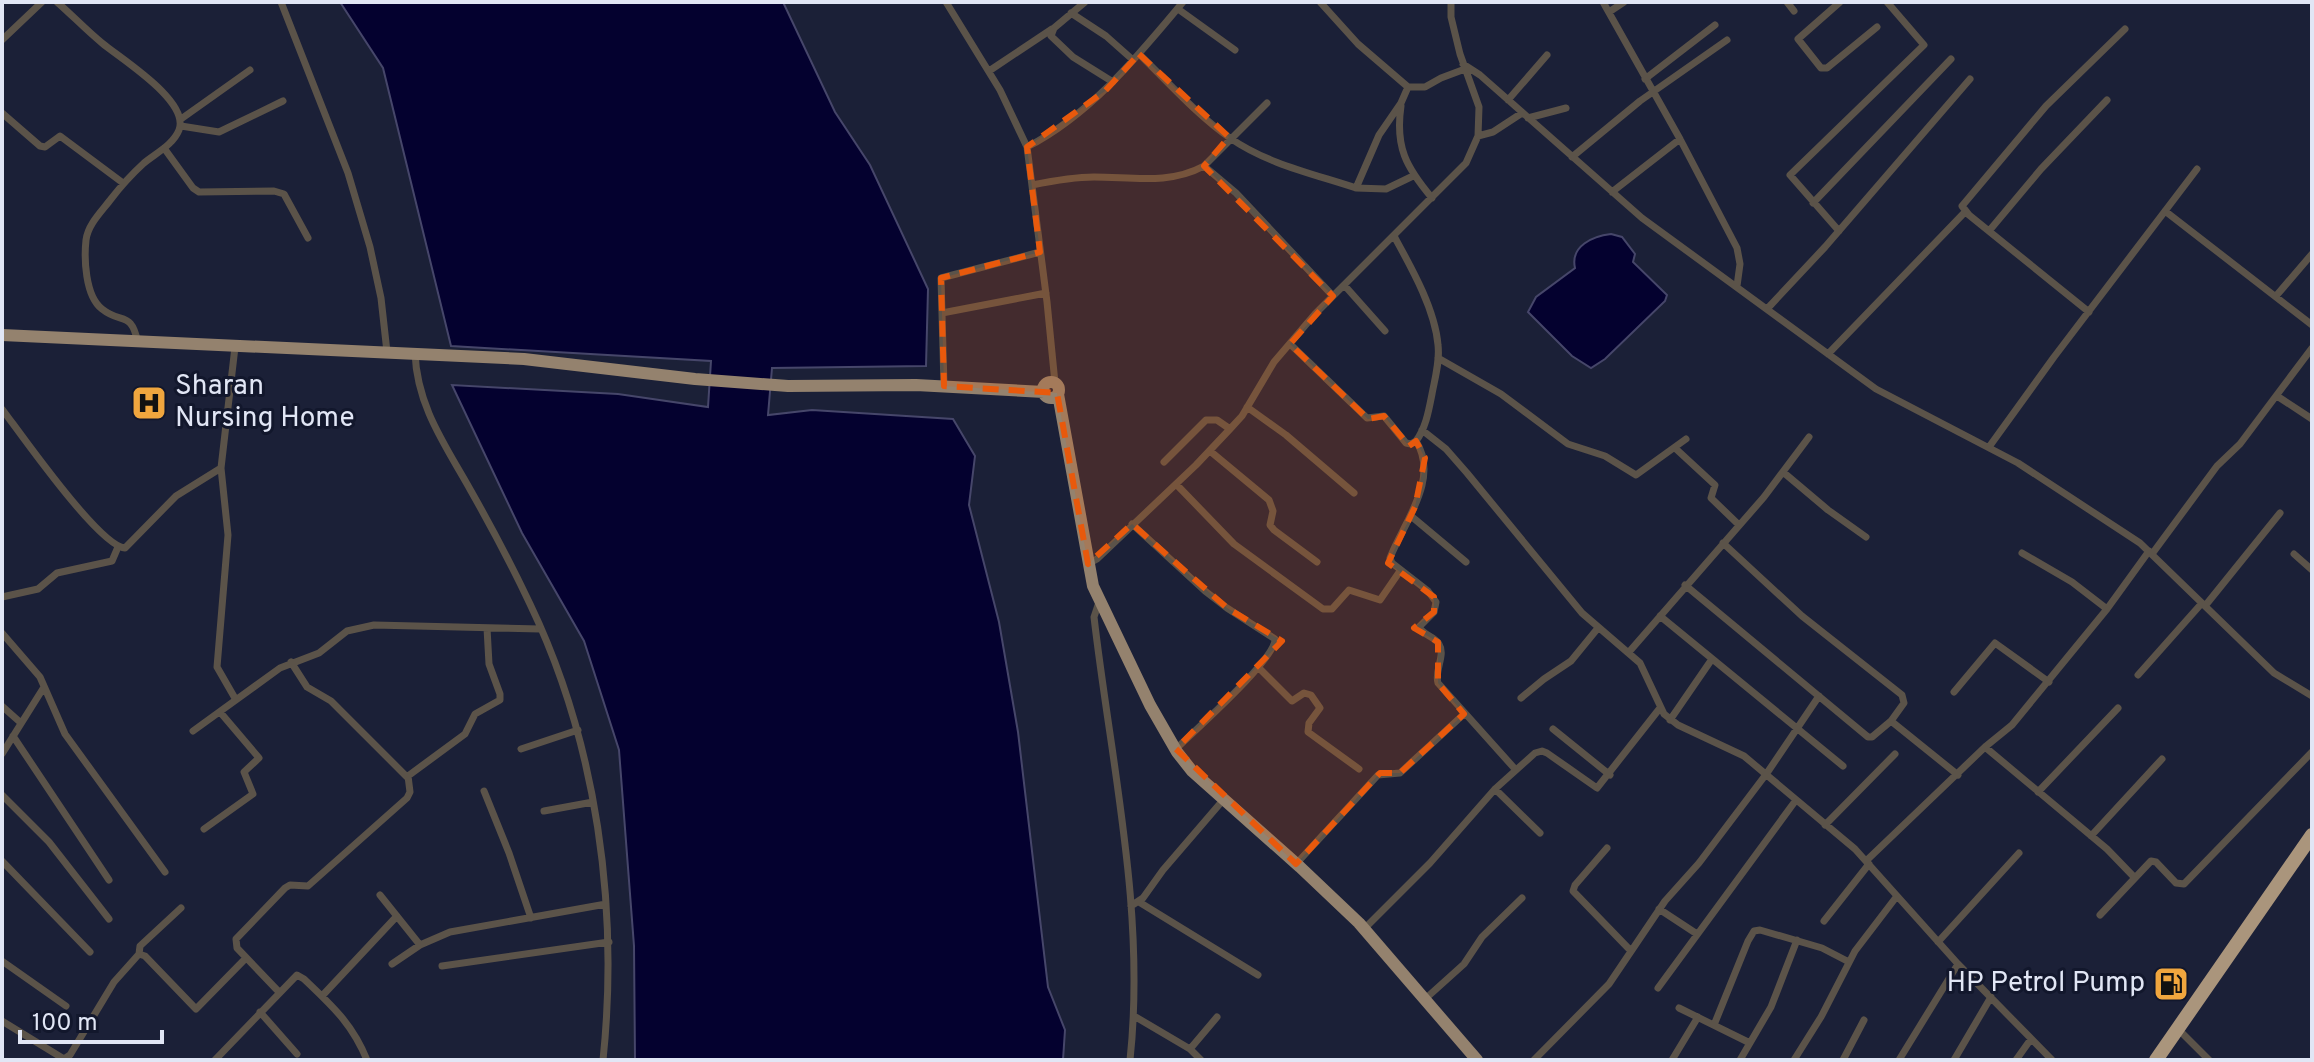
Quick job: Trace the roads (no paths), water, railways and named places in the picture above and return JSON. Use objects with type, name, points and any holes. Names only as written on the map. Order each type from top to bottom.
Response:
[{"type":"highway","points":[[2156,1060],[2312,835]]},
{"type":"main road","points":[[2,335],[524,359],[695,379],[788,386],[1052,390],[1088,564],[1099,602],[1150,705],[1176,749],[1192,771],[1364,929],[1472,1058]]},
{"type":"street","points":[[2,40],[42,2]]},
{"type":"street","points":[[57,2],[100,42],[157,86],[181,123],[219,132],[283,101]]},
{"type":"street","points":[[281,2],[348,173],[370,247],[381,298],[387,352]]},
{"type":"street","points":[[946,2],[989,71],[1027,147],[1046,293],[1052,390]]},
{"type":"street","points":[[989,71],[1052,29],[1085,2]]},
{"type":"street","points":[[1320,2],[1358,44],[1408,87],[1425,87],[1464,67]]},
{"type":"street","points":[[1088,564],[1097,559],[1210,451],[1247,407],[1274,362],[1290,344],[1333,296],[1466,163],[1478,136],[1479,107],[1464,67],[1451,17],[1452,2]]},
{"type":"street","points":[[1603,2],[1737,248],[1740,264],[1737,286]]},
{"type":"street","points":[[1609,12],[1624,2]]},
{"type":"street","points":[[1787,2],[1794,11]]},
{"type":"street","points":[[1840,2],[1798,39],[1821,68],[1827,68],[1877,27]]},
{"type":"street","points":[[1839,231],[1790,179],[1790,174],[1924,45],[1887,2]]},
{"type":"street","points":[[1027,147],[1063,124],[1113,82],[1180,5],[1235,50]]},
{"type":"street","points":[[1071,13],[1136,57],[1229,137],[1265,158],[1356,188],[1386,189],[1413,176]]},
{"type":"street","points":[[1645,79],[1715,25]]},
{"type":"street","points":[[1052,29],[1053,40],[1065,51],[1113,82]]},
{"type":"street","points":[[2089,312],[1965,212],[1962,206],[2046,106],[2125,29]]},
{"type":"street","points":[[1572,157],[1727,40]]},
{"type":"street","points":[[1508,100],[1547,55]]},
{"type":"street","points":[[1813,203],[1951,59]]},
{"type":"street","points":[[1464,67],[1480,75],[1642,218],[1876,389],[1989,447],[2085,505],[2151,552],[2274,673],[2312,696]]},
{"type":"street","points":[[138,343],[129,320],[103,310],[94,300],[86,251],[90,227],[123,183],[164,148],[181,123],[250,70]]},
{"type":"street","points":[[1767,309],[1970,79]]},
{"type":"street","points":[[1356,188],[1379,135],[1408,87]]},
{"type":"street","points":[[1989,231],[2041,169],[2107,100]]},
{"type":"street","points":[[1032,185],[1091,176],[1160,179],[1185,174],[1204,166],[1229,137],[1267,103]]},
{"type":"street","points":[[1401,103],[1398,136],[1404,158],[1413,176],[1432,198]]},
{"type":"street","points":[[1478,136],[1493,132],[1525,115],[1566,108]]},
{"type":"street","points":[[2,113],[40,146],[45,147],[58,136],[123,183]]},
{"type":"street","points":[[1612,192],[1680,139]]},
{"type":"street","points":[[164,148],[199,192],[274,191],[284,194],[308,238]]},
{"type":"street","points":[[1204,166],[1236,193],[1333,296]]},
{"type":"street","points":[[1989,447],[2197,169]]},
{"type":"street","points":[[2165,211],[2312,325]]},
{"type":"street","points":[[1828,354],[1965,212]]},
{"type":"street","points":[[1290,344],[1367,418],[1384,416],[1406,443],[1416,441],[1422,430],[1438,358],[1438,343],[1427,304],[1394,236]]},
{"type":"street","points":[[944,386],[941,278],[1040,252]]},
{"type":"street","points":[[2276,296],[2312,254]]},
{"type":"street","points":[[1345,286],[1385,331]]},
{"type":"street","points":[[942,313],[1046,293]]},
{"type":"street","points":[[235,347],[221,468],[228,535],[217,667],[236,700]]},
{"type":"street","points":[[1824,921],[1867,863],[1985,747],[2012,725],[2049,682],[2217,466],[2240,444],[2311,352]]},
{"type":"street","points":[[415,353],[416,378],[431,419],[501,547],[540,629],[578,730],[593,802],[609,942],[603,1060]]},
{"type":"street","points":[[1438,358],[1501,394],[1568,444],[1605,456],[1632,473],[1641,473],[1686,439]]},
{"type":"street","points":[[2277,396],[2312,419]]},
{"type":"street","points":[[1247,407],[1286,435],[1354,493]]},
{"type":"street","points":[[2,409],[52,476],[106,538],[118,547],[125,548],[132,544],[187,487],[221,468]]},
{"type":"street","points":[[1164,462],[1206,420],[1217,420],[1230,429]]},
{"type":"street","points":[[1422,430],[1446,449],[1565,593],[1598,628],[1629,652],[1646,673],[1660,708],[1670,720],[1733,748],[1767,773],[1867,863],[1958,964],[2052,1060]]},
{"type":"street","points":[[1629,652],[1739,525],[1809,437]]},
{"type":"street","points":[[1416,441],[1425,458],[1426,468],[1411,516],[1390,558],[1395,568],[1434,597],[1434,612],[1419,627],[1440,647],[1438,683],[1515,769]]},
{"type":"street","points":[[1675,448],[1715,485],[1712,499],[1739,525]]},
{"type":"street","points":[[1210,451],[1269,500],[1273,511],[1270,525],[1274,530],[1317,562]]},
{"type":"street","points":[[1783,472],[1866,537]]},
{"type":"street","points":[[1176,484],[1234,544],[1323,609],[1332,609],[1349,590],[1380,600],[1400,571]]},
{"type":"street","points":[[2138,675],[2204,604],[2280,513]]},
{"type":"street","points":[[1411,516],[1466,562]]},
{"type":"street","points":[[1132,524],[1205,591],[1275,639],[1276,644],[1258,667],[1176,749]]},
{"type":"street","points":[[1685,585],[1869,737],[1891,721],[1904,703],[1902,695],[1802,616],[1723,543]]},
{"type":"street","points":[[2,597],[38,589],[57,573],[112,561],[118,547]]},
{"type":"street","points":[[2022,553],[2072,582],[2107,609]]},
{"type":"street","points":[[2294,554],[2312,570]]},
{"type":"street","points":[[1099,602],[1094,617],[1135,904],[1134,1016],[1130,1060]]},
{"type":"street","points":[[1660,616],[1843,766]]},
{"type":"street","points":[[193,731],[291,662],[313,656],[356,627],[540,629]]},
{"type":"street","points":[[407,777],[465,734],[475,714],[500,700],[489,664],[487,628]]},
{"type":"street","points":[[1521,698],[1571,661],[1598,628]]},
{"type":"street","points":[[4,639],[36,671],[65,734],[165,872]]},
{"type":"street","points":[[1954,692],[1996,643],[2049,682]]},
{"type":"street","points":[[1670,720],[1712,659]]},
{"type":"street","points":[[279,992],[236,946],[238,936],[285,888],[290,885],[308,886],[410,792],[407,777],[331,701],[307,687],[291,662]]},
{"type":"street","points":[[1258,667],[1292,701],[1304,693],[1311,695],[1320,708],[1309,723],[1308,732],[1359,769]]},
{"type":"street","points":[[2,754],[44,687]]},
{"type":"street","points":[[1534,1060],[1609,984],[1659,909],[1699,863],[1767,773],[1819,696]]},
{"type":"street","points":[[3,708],[21,723]]},
{"type":"street","points":[[1364,929],[1430,863],[1495,789],[1535,753],[1542,751],[1595,788],[1600,787],[1660,708]]},
{"type":"street","points":[[2038,792],[2118,708]]},
{"type":"street","points":[[204,829],[253,794],[244,772],[259,757],[220,712]]},
{"type":"street","points":[[1296,864],[1378,775],[1400,773],[1464,714]]},
{"type":"street","points":[[1891,721],[1958,775]]},
{"type":"street","points":[[1553,729],[1610,775]]},
{"type":"street","points":[[521,749],[578,730]]},
{"type":"street","points":[[13,736],[109,880]]},
{"type":"street","points":[[1985,747],[2091,836],[2135,878]]},
{"type":"street","points":[[2100,915],[2149,863],[2155,861],[2176,883],[2184,884],[2312,752]]},
{"type":"street","points":[[1825,825],[1895,754]]},
{"type":"street","points":[[2091,836],[2162,759]]},
{"type":"street","points":[[1495,789],[1540,833]]},
{"type":"street","points":[[484,791],[531,918]]},
{"type":"street","points":[[2,795],[49,842],[109,919]]},
{"type":"street","points":[[1135,904],[1224,799]]},
{"type":"street","points":[[1658,988],[1796,800]]},
{"type":"street","points":[[544,811],[593,802]]},
{"type":"street","points":[[1607,848],[1573,891],[1631,951]]},
{"type":"street","points":[[1938,942],[2019,853]]},
{"type":"street","points":[[2,861],[90,952]]},
{"type":"street","points":[[380,895],[420,945]]},
{"type":"street","points":[[1794,1060],[1821,1017],[1849,962],[1897,896]]},
{"type":"street","points":[[1424,1000],[1464,964],[1482,937],[1522,898]]},
{"type":"street","points":[[392,964],[420,945],[450,932],[606,904]]},
{"type":"street","points":[[1135,904],[1258,975]]},
{"type":"street","points":[[2,1021],[59,1058],[66,1059],[114,982],[139,954],[140,946],[181,908]]},
{"type":"street","points":[[1659,909],[1697,934]]},
{"type":"street","points":[[322,996],[397,916]]},
{"type":"street","points":[[1714,1025],[1752,933],[1760,930],[1797,940],[1849,962]]},
{"type":"street","points":[[1740,1060],[1779,990],[1797,940]]},
{"type":"street","points":[[442,966],[609,942]]},
{"type":"street","points":[[139,954],[145,956],[195,1009],[246,958]]},
{"type":"street","points":[[2,961],[66,1006]]},
{"type":"street","points":[[1899,1060],[1958,964]]},
{"type":"street","points":[[215,1060],[297,975],[352,1028],[367,1060]]},
{"type":"street","points":[[1954,1060],[1991,997]]},
{"type":"street","points":[[1679,1008],[1750,1043]]},
{"type":"street","points":[[260,1012],[297,1054]]},
{"type":"street","points":[[1134,1016],[1190,1049],[1201,1060]]},
{"type":"street","points":[[1190,1049],[1217,1017]]},
{"type":"street","points":[[1672,1060],[1698,1017]]},
{"type":"street","points":[[1843,1060],[1864,1020]]},
{"type":"street","points":[[2178,1029],[2209,1060]]},
{"type":"street","points":[[2016,1060],[2031,1039]]},
{"type":"place","name":"Sharan Nursing Home","points":[[149,403]]},
{"type":"place","name":"HP Petrol Pump","points":[[2171,984]]}]
